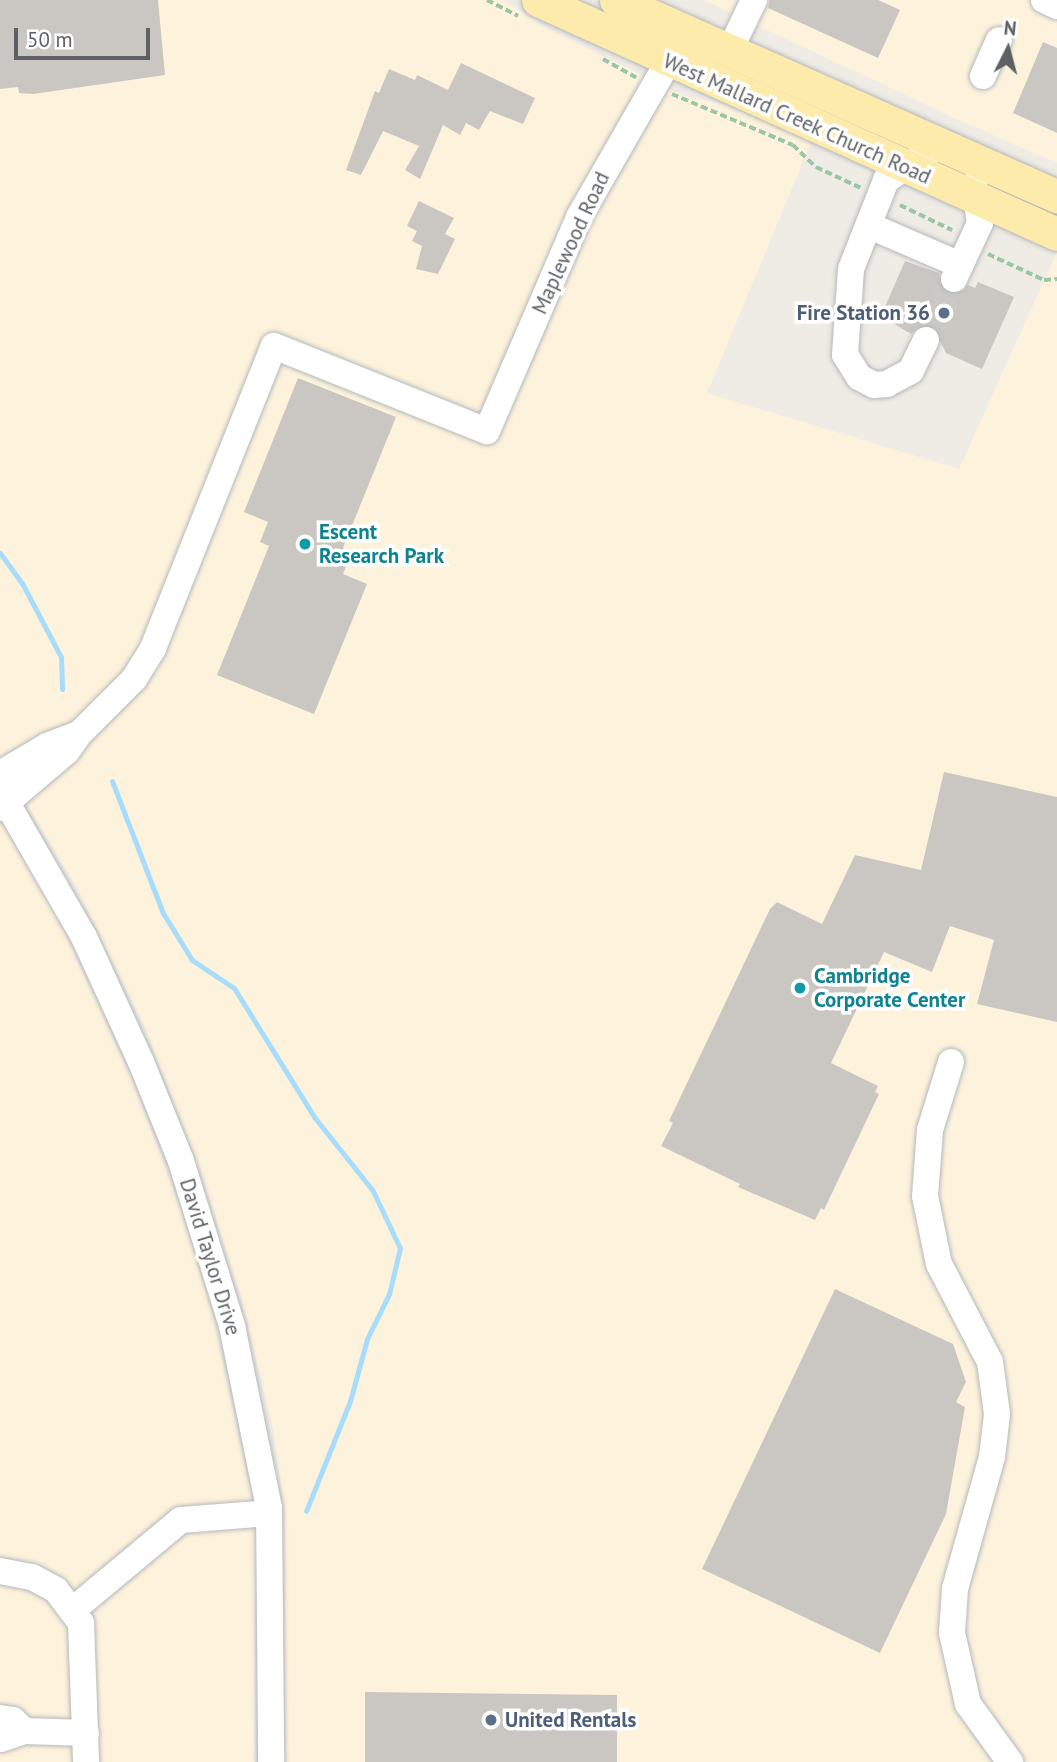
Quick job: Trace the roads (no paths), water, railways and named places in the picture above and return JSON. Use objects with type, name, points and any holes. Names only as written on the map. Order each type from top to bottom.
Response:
[{"type":"main road","name":"West Mallard Creek Church Road","points":[[538,0],[668,62],[1057,234]]},
{"type":"main road","name":"West Mallard Creek Church Road","points":[[616,0],[1057,196]]},
{"type":"street","points":[[729,52],[754,0]]},
{"type":"street","points":[[1044,0],[1057,6]]},
{"type":"street","points":[[983,76],[999,40]]},
{"type":"street","name":"Maplewood Road","points":[[79,734],[134,679],[153,648],[274,346],[486,431],[579,217],[668,62]]},
{"type":"street","points":[[870,226],[957,272],[980,223],[978,199],[953,150],[903,166],[886,180],[851,269],[844,344],[847,362],[865,382],[887,384],[911,371],[926,340]]},
{"type":"street","points":[[0,774],[47,746],[79,734]]},
{"type":"street","points":[[3,801],[67,751],[79,734]]},
{"type":"street","name":"David Taylor Drive","points":[[3,801],[84,937],[177,1150],[245,1378],[269,1513],[271,1762]]},
{"type":"street","points":[[951,1062],[929,1136],[925,1196],[939,1264],[990,1362],[997,1415],[992,1457],[955,1589],[952,1633],[968,1704],[1010,1762]]},
{"type":"street","points":[[74,1609],[181,1520],[269,1513]]},
{"type":"street","points":[[0,1571],[43,1582],[74,1609],[85,1641],[86,1762]]},
{"type":"street","points":[[0,1718],[13,1720],[12,1735],[86,1733]]},
{"type":"waterway","points":[[0,553],[22,583],[61,657],[62,689]]},
{"type":"waterway","points":[[112,781],[163,913],[192,960],[234,988],[315,1118],[373,1191],[400,1248],[389,1294],[367,1339],[350,1401],[306,1511]]},
{"type":"tunnel","points":[[926,340],[954,279]]},
{"type":"place","name":"Fire Station 36","points":[[944,313]]},
{"type":"place","name":"Escent Research Park","points":[[305,544]]},
{"type":"place","name":"Cambridge Corporate Center","points":[[800,988]]},
{"type":"place","name":"United Rentals","points":[[491,1720]]}]
